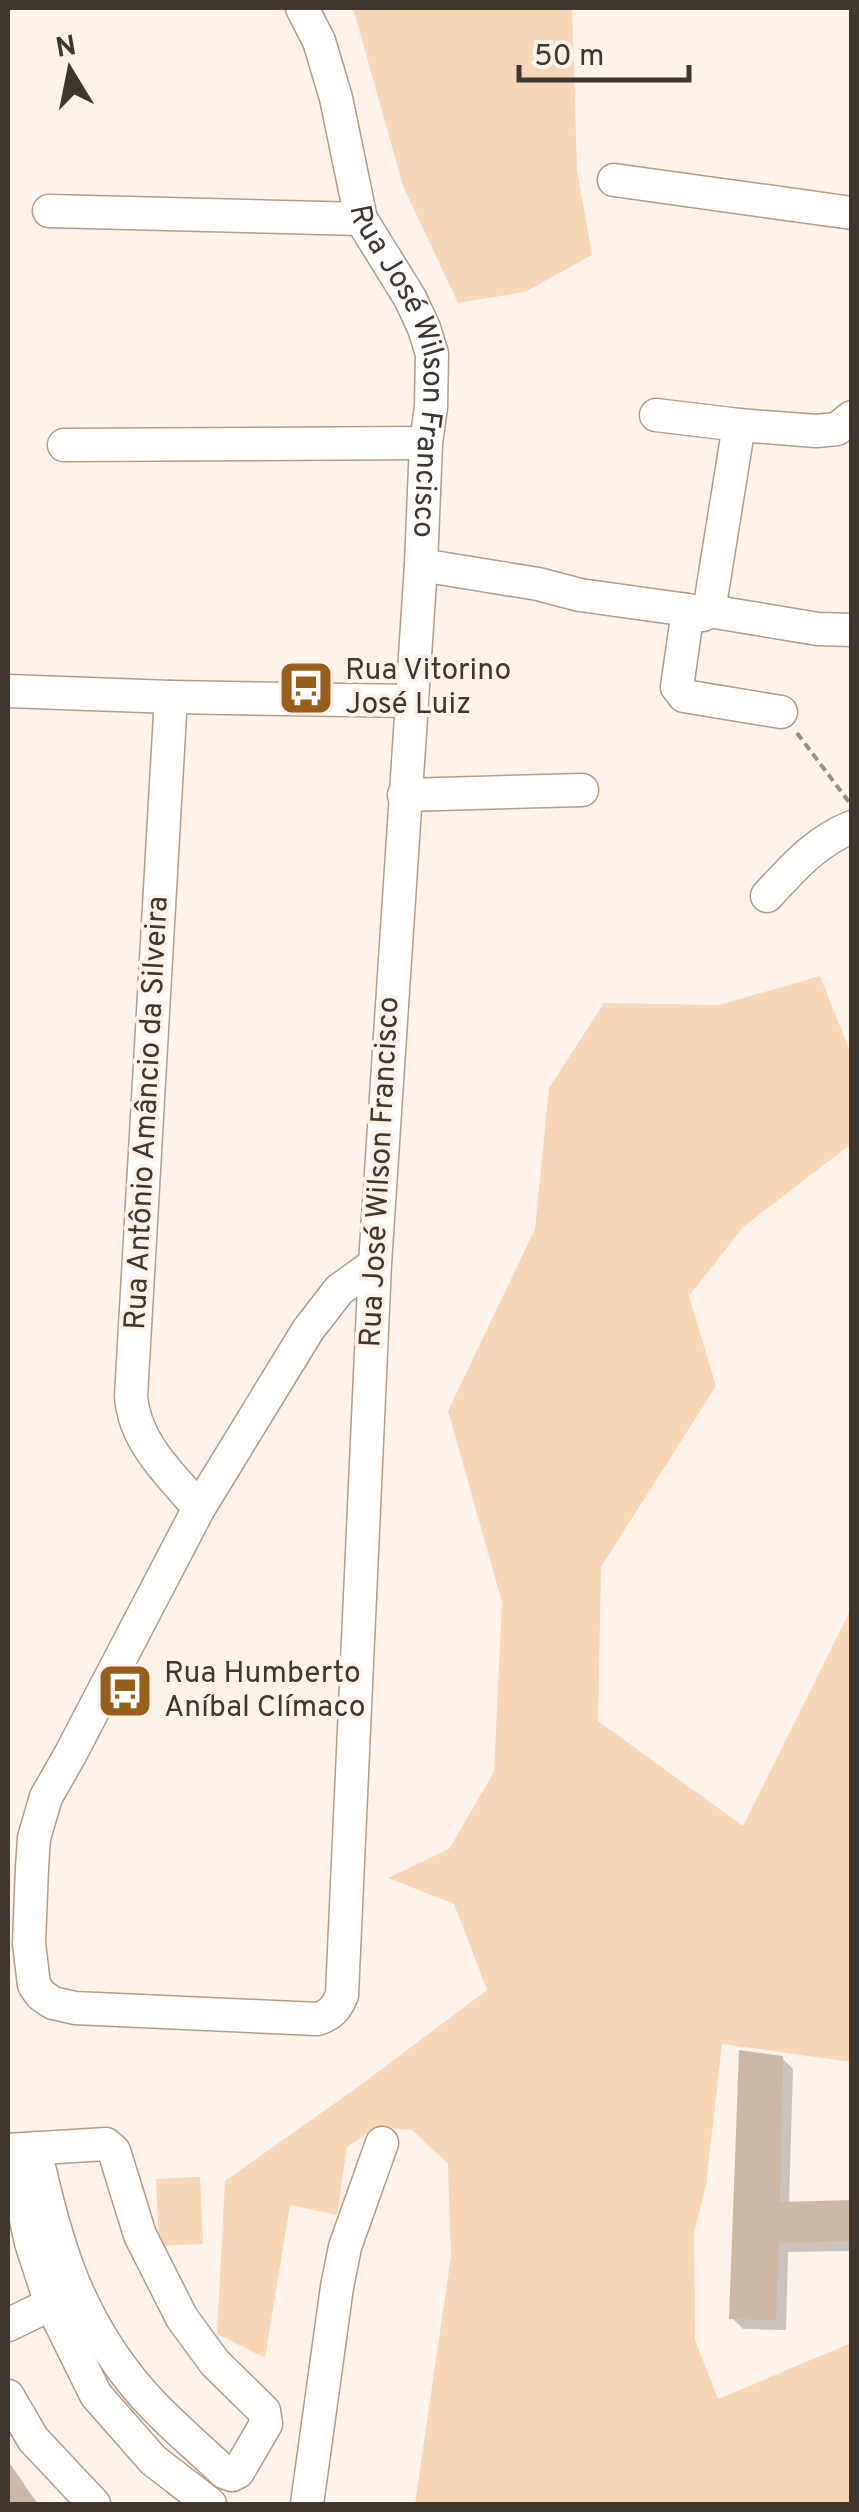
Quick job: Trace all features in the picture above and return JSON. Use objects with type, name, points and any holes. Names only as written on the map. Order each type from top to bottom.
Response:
[{"type":"street","name":"Rua José Wilson Francisco","points":[[29,1943],[34,1984],[41,1995],[53,2003],[74,2008],[316,2019],[328,2016],[342,1994],[375,1264],[432,354],[410,298],[362,219],[320,41],[302,8]]},
{"type":"street","points":[[614,180],[852,212]]},
{"type":"street","points":[[49,212],[362,219]]},
{"type":"street","points":[[656,415],[739,426],[825,431],[836,429],[852,416]]},
{"type":"street","points":[[739,426],[678,687],[684,696],[780,712]]},
{"type":"street","points":[[64,445],[426,443]]},
{"type":"street","points":[[421,565],[580,594],[852,630]]},
{"type":"street","points":[[8,691],[411,701]]},
{"type":"street","name":"Rua Antônio Amâncio da Silveira","points":[[171,698],[131,1397],[135,1421],[148,1446],[198,1508]]},
{"type":"street","points":[[404,794],[582,790]]},
{"type":"street","points":[[767,896],[824,840],[852,827]]},
{"type":"street","points":[[8,1970],[29,1943],[34,1838],[46,1796],[198,1508],[308,1330],[339,1290],[375,1264]]},
{"type":"street","points":[[106,2144],[114,2150],[140,2234],[182,2318],[215,2363],[264,2411],[266,2424],[238,2472],[224,2472],[142,2393],[99,2335],[67,2272],[48,2211],[18,2149],[106,2144]]},
{"type":"street","points":[[308,2504],[345,2247],[382,2144]]},
{"type":"street","points":[[18,2149],[31,2243],[51,2304],[96,2395],[153,2460],[210,2504]]},
{"type":"street","points":[[8,2325],[51,2304]]},
{"type":"street","points":[[8,2396],[33,2439],[94,2504]]},
{"type":"path","points":[[780,712],[852,805]]},
{"type":"shaded area","points":[[353,8],[572,8],[577,170],[592,255],[525,292],[458,303],[403,186]]},
{"type":"shaded area","points":[[820,976],[851,1054],[851,1144],[743,1227],[689,1296],[716,1386],[601,1567],[598,1721],[743,1826],[851,1609],[851,2062],[722,2044],[706,2185],[694,2232],[695,2340],[718,2399],[851,2343],[851,2504],[415,2504],[451,2256],[448,2164],[412,2130],[376,2127],[347,2147],[337,2215],[290,2205],[265,2358],[217,2334],[225,2181],[487,1990],[454,1904],[388,1878],[449,1849],[494,1772],[502,1602],[448,1411],[535,1229],[549,1088],[604,1003],[719,1005]]},
{"type":"shaded area","points":[[200,2177],[203,2244],[159,2246],[156,2179]]},
{"type":"building","points":[[739,2050],[783,2056],[780,2202],[852,2200],[852,2241],[779,2243],[776,2320],[729,2319]]},
{"type":"building","points":[[8,2462],[37,2504],[8,2504]]},
{"type":"place","name":"Rua Vitorino José Luiz","points":[[306,688]]},
{"type":"place","name":"Rua Humberto Aníbal Clímaco","points":[[125,1691]]}]
